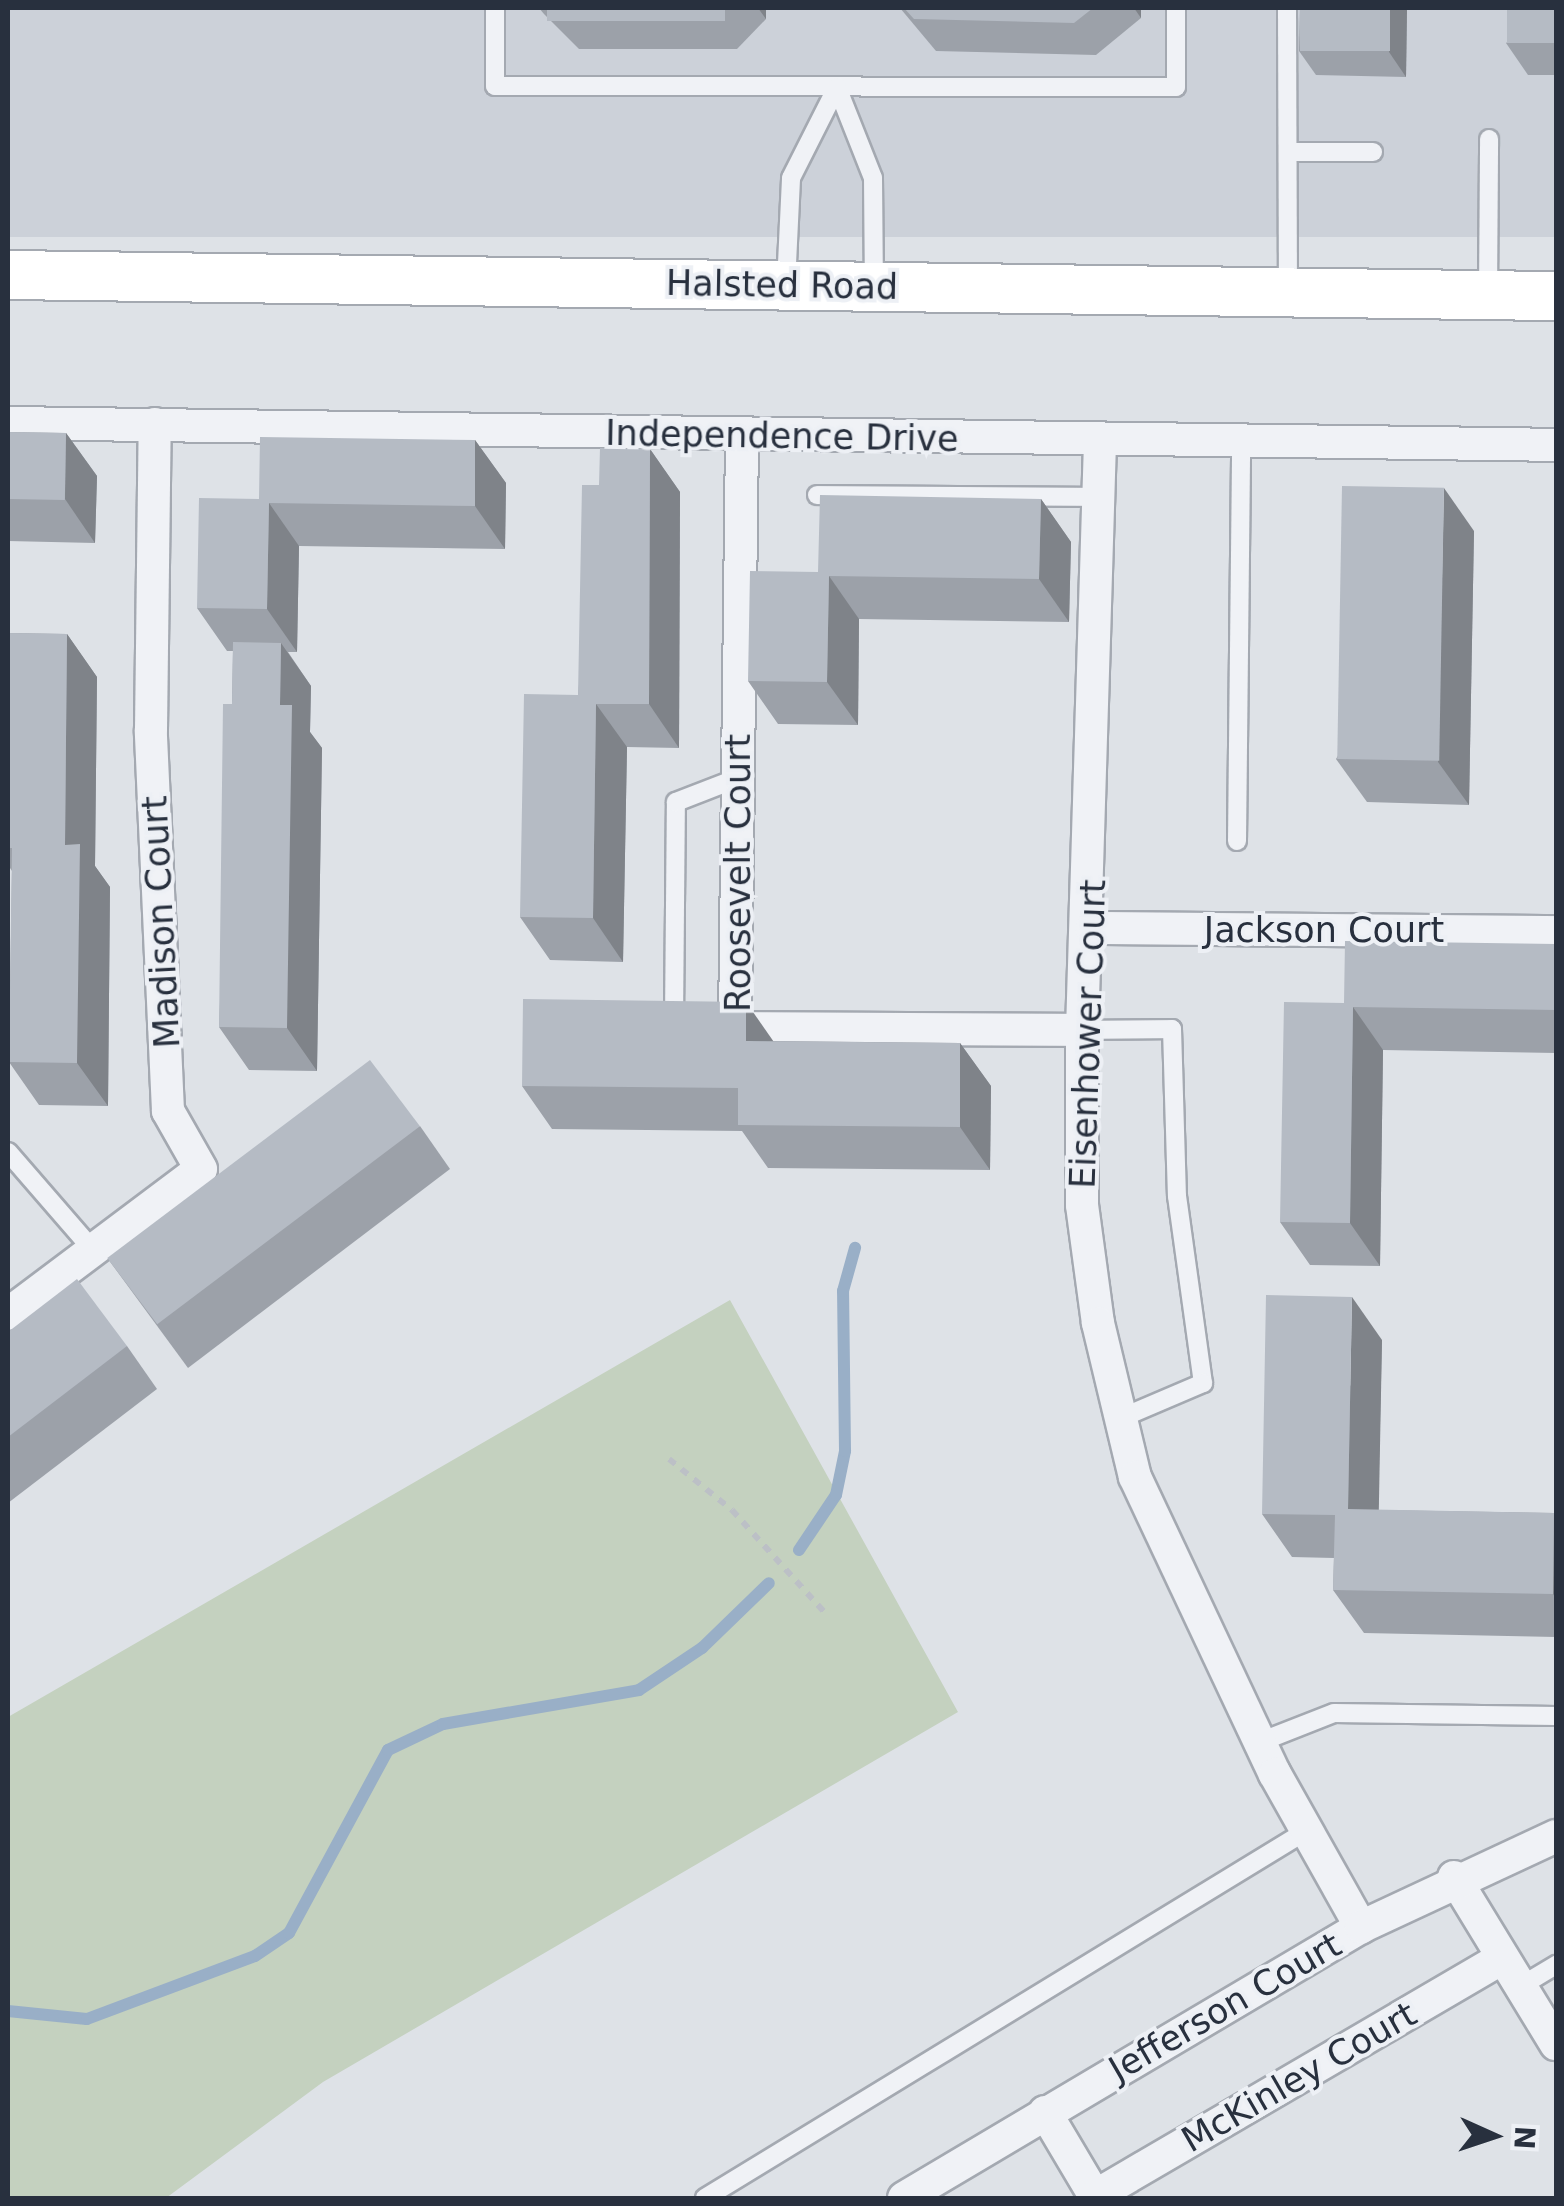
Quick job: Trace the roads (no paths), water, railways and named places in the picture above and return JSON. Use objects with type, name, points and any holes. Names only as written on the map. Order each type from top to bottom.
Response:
[{"type":"street","name":"Halsted Road","points":[[8,275],[1556,296]]},
{"type":"street","name":"Independence Drive","points":[[8,423],[1100,442],[1556,445]]},
{"type":"street","name":"Madison Court","points":[[8,1314],[202,1169],[168,1111],[150,730],[154,424]]},
{"type":"street","name":"Roosevelt Court","points":[[742,435],[738,778],[709,1028],[1082,1030]]},
{"type":"street","name":"Eisenhower Court","points":[[1100,442],[1092,928],[1082,1030],[1082,1205],[1121,1418],[1136,1477],[1260,1742],[1361,1927]]},
{"type":"street","name":"Jackson Court","points":[[1092,928],[1556,932]]},
{"type":"street","name":"Jefferson Court","points":[[904,2198],[1361,1927],[1454,1877],[1556,1836]]},
{"type":"street","points":[[1454,1877],[1556,2044]]},
{"type":"street","name":"McKinley Court","points":[[1094,2198],[1503,1958]]},
{"type":"street","points":[[1045,2112],[1094,2198]]},
{"type":"lane","points":[[495,8],[495,86],[1176,87],[1176,8]]},
{"type":"lane","points":[[1287,8],[1288,292]]},
{"type":"lane","points":[[786,286],[790,178],[837,86]]},
{"type":"lane","points":[[837,86],[873,178],[874,286]]},
{"type":"lane","points":[[1488,295],[1489,139]]},
{"type":"lane","points":[[1288,152],[1373,152]]},
{"type":"lane","points":[[1237,842],[1241,444]]},
{"type":"lane","points":[[817,495],[1100,497]]},
{"type":"lane","points":[[709,1028],[674,1027],[676,802],[738,778]]},
{"type":"lane","points":[[1082,1030],[1172,1029],[1177,1196],[1203,1383],[1121,1418]]},
{"type":"lane","points":[[8,1152],[93,1250]]},
{"type":"lane","points":[[1260,1742],[1334,1713],[1556,1716]]},
{"type":"lane","points":[[705,2198],[1306,1831]]},
{"type":"lane","points":[[1521,1986],[1556,1965]]},
{"type":"waterway","points":[[799,1550],[836,1495],[845,1451],[843,1291],[855,1248]]},
{"type":"waterway","points":[[8,2011],[87,2019],[255,1956],[289,1933],[388,1750],[443,1724],[639,1690],[702,1648],[769,1583]]}]
